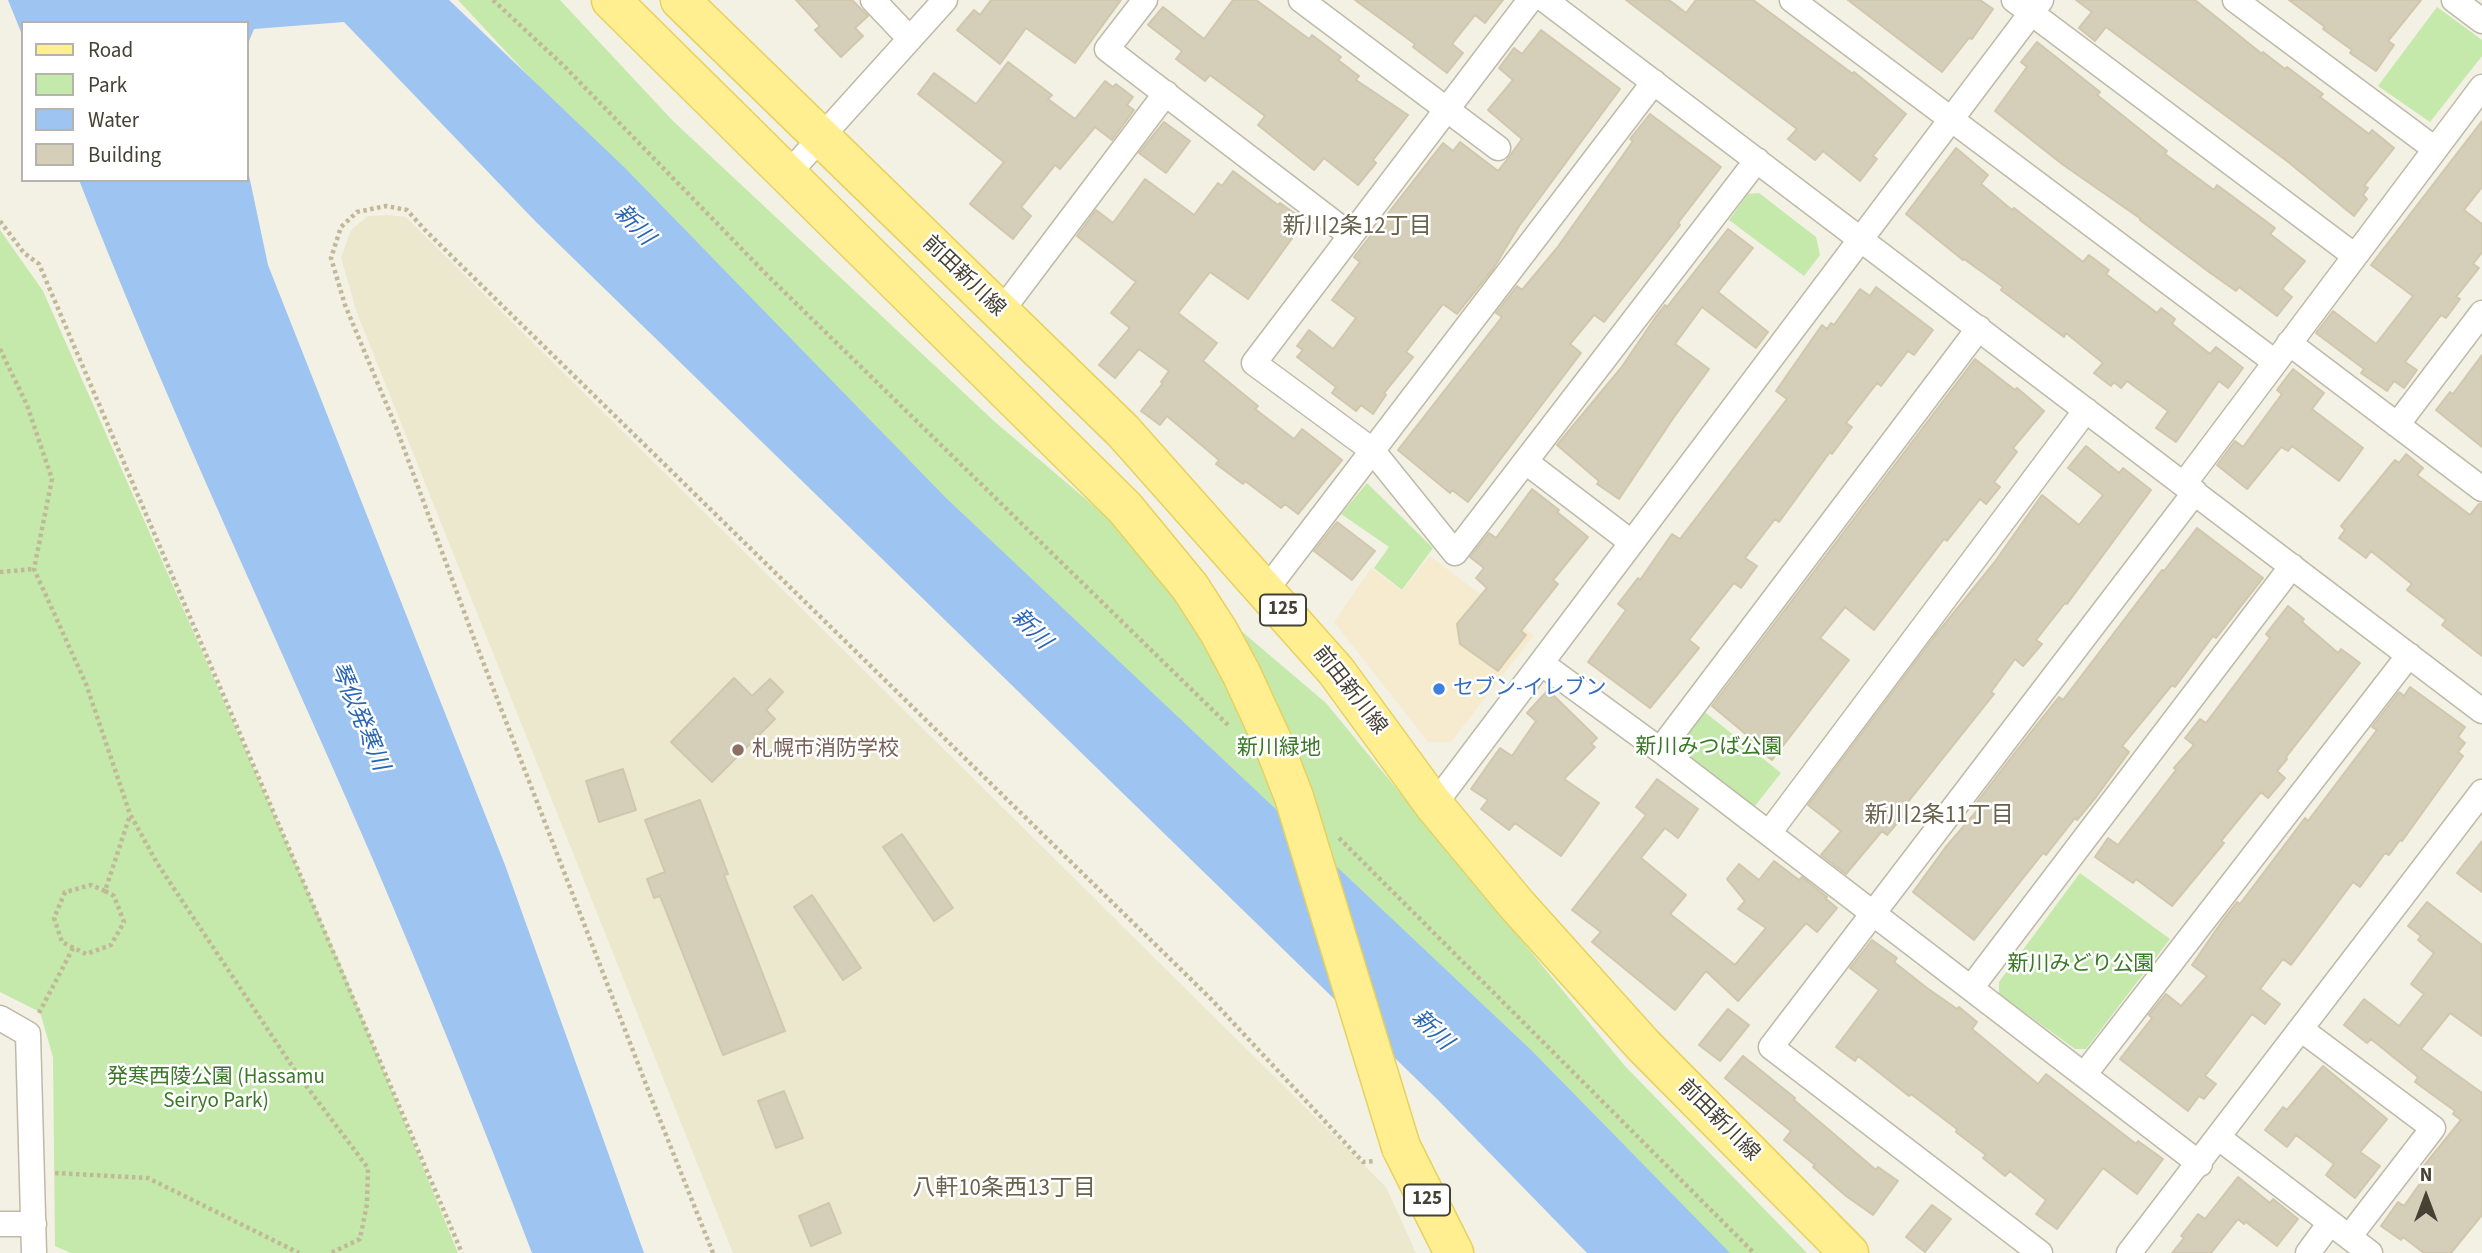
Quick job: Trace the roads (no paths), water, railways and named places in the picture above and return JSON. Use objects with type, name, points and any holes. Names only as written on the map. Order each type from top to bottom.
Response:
[{"type":"main road","name":"125","points":[[611,0],[1125,508],[1190,587],[1241,673],[1294,797],[1391,1154],[1454,1253]]},
{"type":"main road","name":"前田新川線","points":[[680,0],[1123,431],[1336,671],[1434,805],[1517,905],[1643,1045],[1849,1253]]},
{"type":"street","points":[[873,0],[910,39]]},
{"type":"street","points":[[788,174],[945,0]]},
{"type":"street","points":[[1145,0],[1107,48],[1350,235]]},
{"type":"street","points":[[1301,0],[1497,148]]},
{"type":"street","points":[[1530,0],[1254,363],[1372,450],[1455,553],[1757,160]]},
{"type":"street","points":[[1545,0],[2482,711]]},
{"type":"street","points":[[1792,0],[1950,119],[2282,352],[2397,425],[2482,489]]},
{"type":"street","points":[[2235,0],[2435,149]]},
{"type":"street","points":[[2454,0],[2482,21]]},
{"type":"street","points":[[1434,805],[1950,119],[2029,4],[2355,256]]},
{"type":"street","points":[[1266,590],[1654,82]]},
{"type":"street","points":[[2040,1253],[1771,1047],[2189,488],[2282,352],[2482,87]]},
{"type":"street","points":[[1000,313],[1166,93]]},
{"type":"street","points":[[2397,425],[2482,313]]},
{"type":"street","points":[[1660,750],[1979,328]]},
{"type":"street","points":[[1769,834],[2086,410]]},
{"type":"street","points":[[1527,462],[1631,542]]},
{"type":"street","points":[[1971,988],[2292,566]]},
{"type":"street","points":[[2084,1075],[2409,655]]},
{"type":"street","points":[[1541,663],[1660,750],[2200,1164]]},
{"type":"street","points":[[2129,1253],[2200,1164],[2482,792]]},
{"type":"street","points":[[0,1018],[28,1034],[34,1253]]},
{"type":"street","points":[[2302,1030],[2433,1128],[2340,1230],[2308,1253]]},
{"type":"street","points":[[2219,1138],[2370,1253]]},
{"type":"street","points":[[0,1224],[34,1224]]},
{"type":"water","name":"新川","points":[[8,0],[449,0],[625,168],[946,498],[1531,1050],[1730,1253],[1587,1253],[1438,1100],[537,223],[344,22],[254,29],[248,44],[248,21],[21,21],[21,32]]},
{"type":"water","name":"琴似発寒川","points":[[248,171],[268,265],[505,865],[644,1253],[532,1253],[395,910],[113,266],[80,182],[248,182]]},
{"type":"place","name":"セブン-イレブン","points":[[1439,689]]},
{"type":"place","name":"札幌市消防学校","points":[[738,750]]},
{"type":"district","name":"新川2条12丁目","points":[[1357,228]]},
{"type":"district","name":"新川2条11丁目","points":[[1939,817]]},
{"type":"district","name":"八軒10条西13丁目","points":[[1004,1190]]},
{"type":"park label","name":"新川みつば公園","points":[[1709,748]]},
{"type":"park label","name":"新川緑地","points":[[1279,749]]},
{"type":"park label","name":"新川みどり公園","points":[[2081,965]]},
{"type":"park label","name":"発寒西陵公園 (Hassamu Seiryo Park)","points":[[216,1090]]}]
